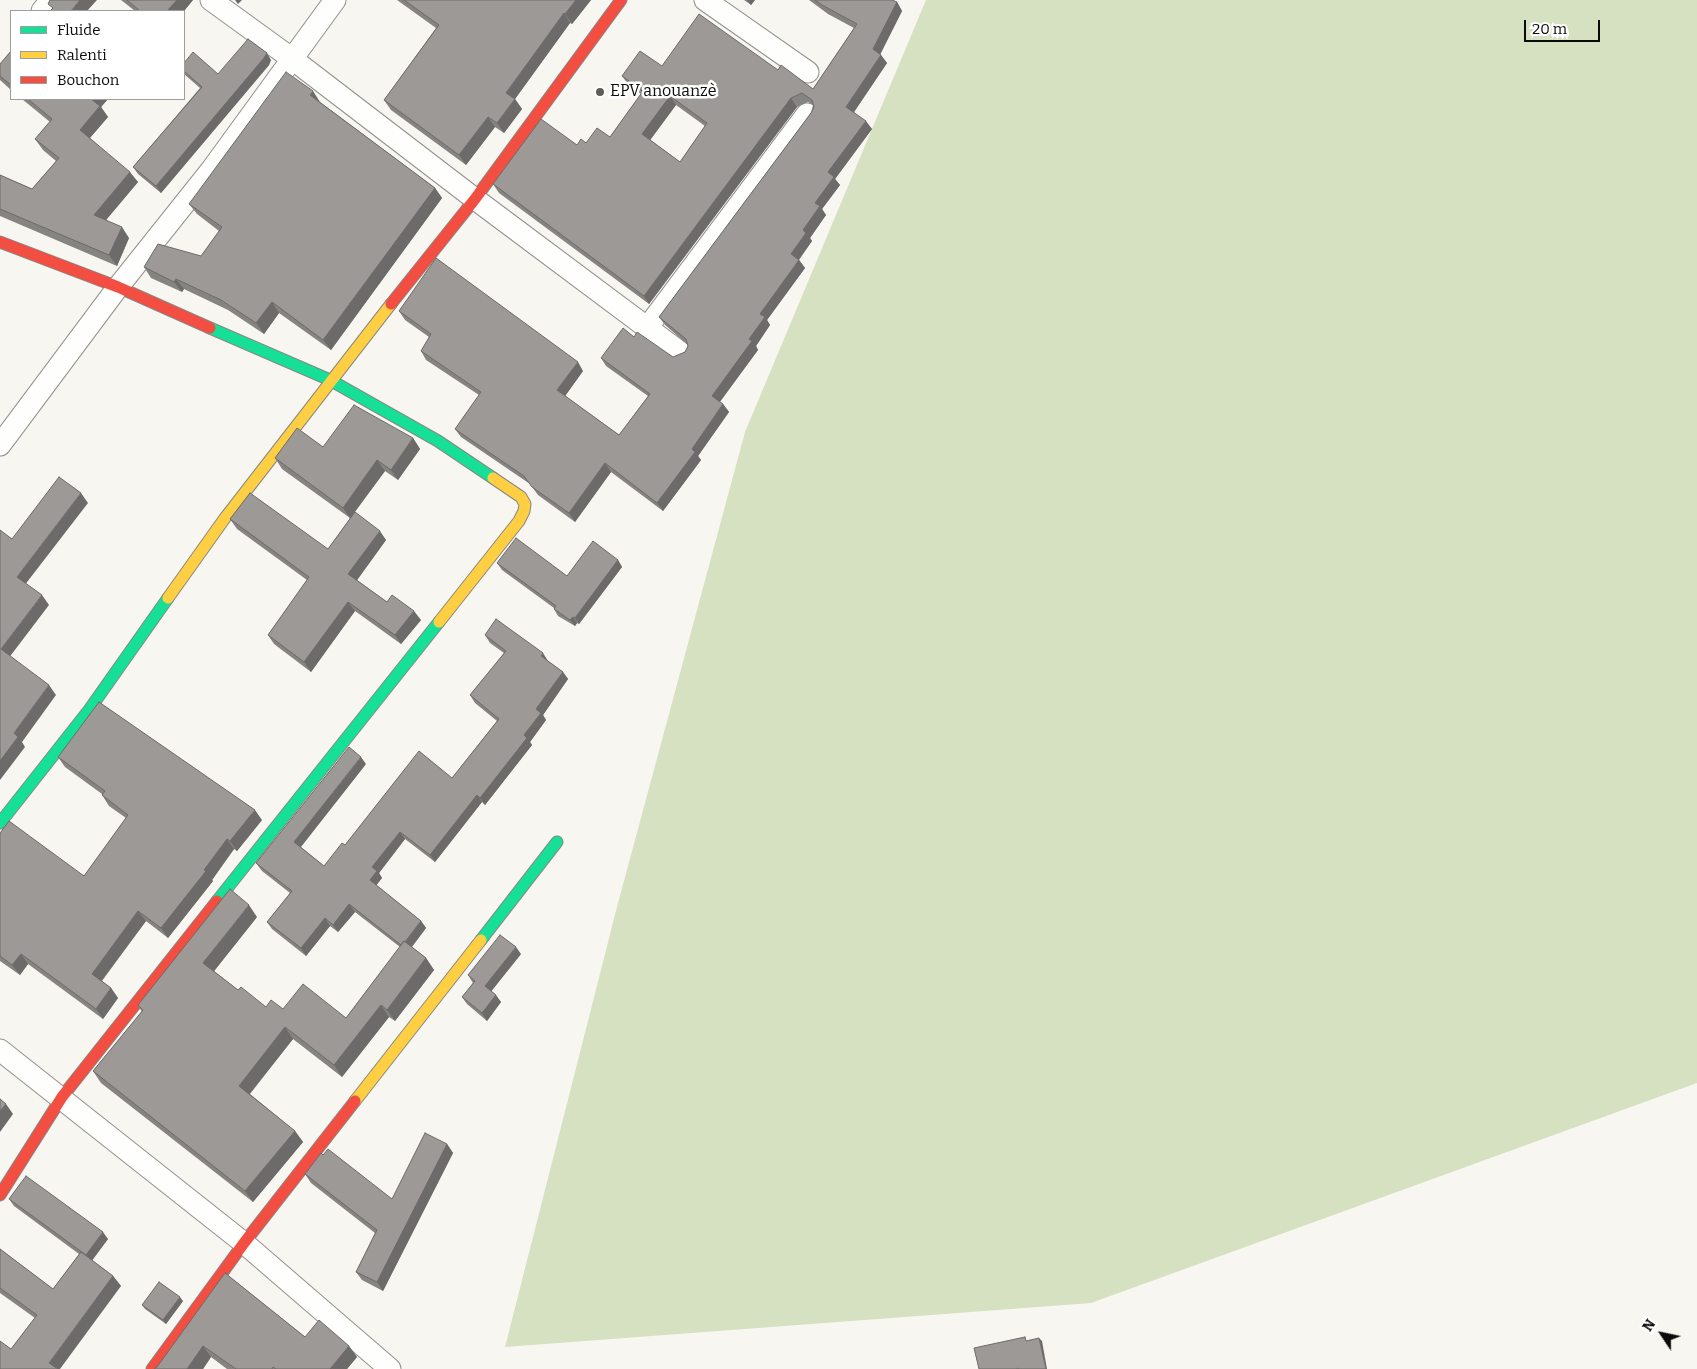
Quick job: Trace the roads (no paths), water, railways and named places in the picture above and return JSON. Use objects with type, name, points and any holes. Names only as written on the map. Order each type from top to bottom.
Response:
[{"type":"street","points":[[43,10],[51,0]]},
{"type":"street","points":[[211,0],[292,58],[475,199],[681,353]]},
{"type":"street","points":[[0,445],[118,287],[212,169],[335,0]]},
{"type":"street","points":[[0,823],[89,710],[225,518],[330,380],[475,199],[621,0]]},
{"type":"street","points":[[705,0],[808,72]]},
{"type":"street","points":[[647,328],[807,114]]},
{"type":"street","points":[[0,242],[118,287],[330,380],[438,441],[521,497],[525,504],[524,511],[62,1097],[0,1195]]},
{"type":"street","points":[[152,1369],[244,1243],[557,842]]},
{"type":"street","points":[[0,1050],[62,1097],[244,1243],[390,1369]]},
{"type":"place","name":"EPV anouanzè","points":[[600,92]]}]
